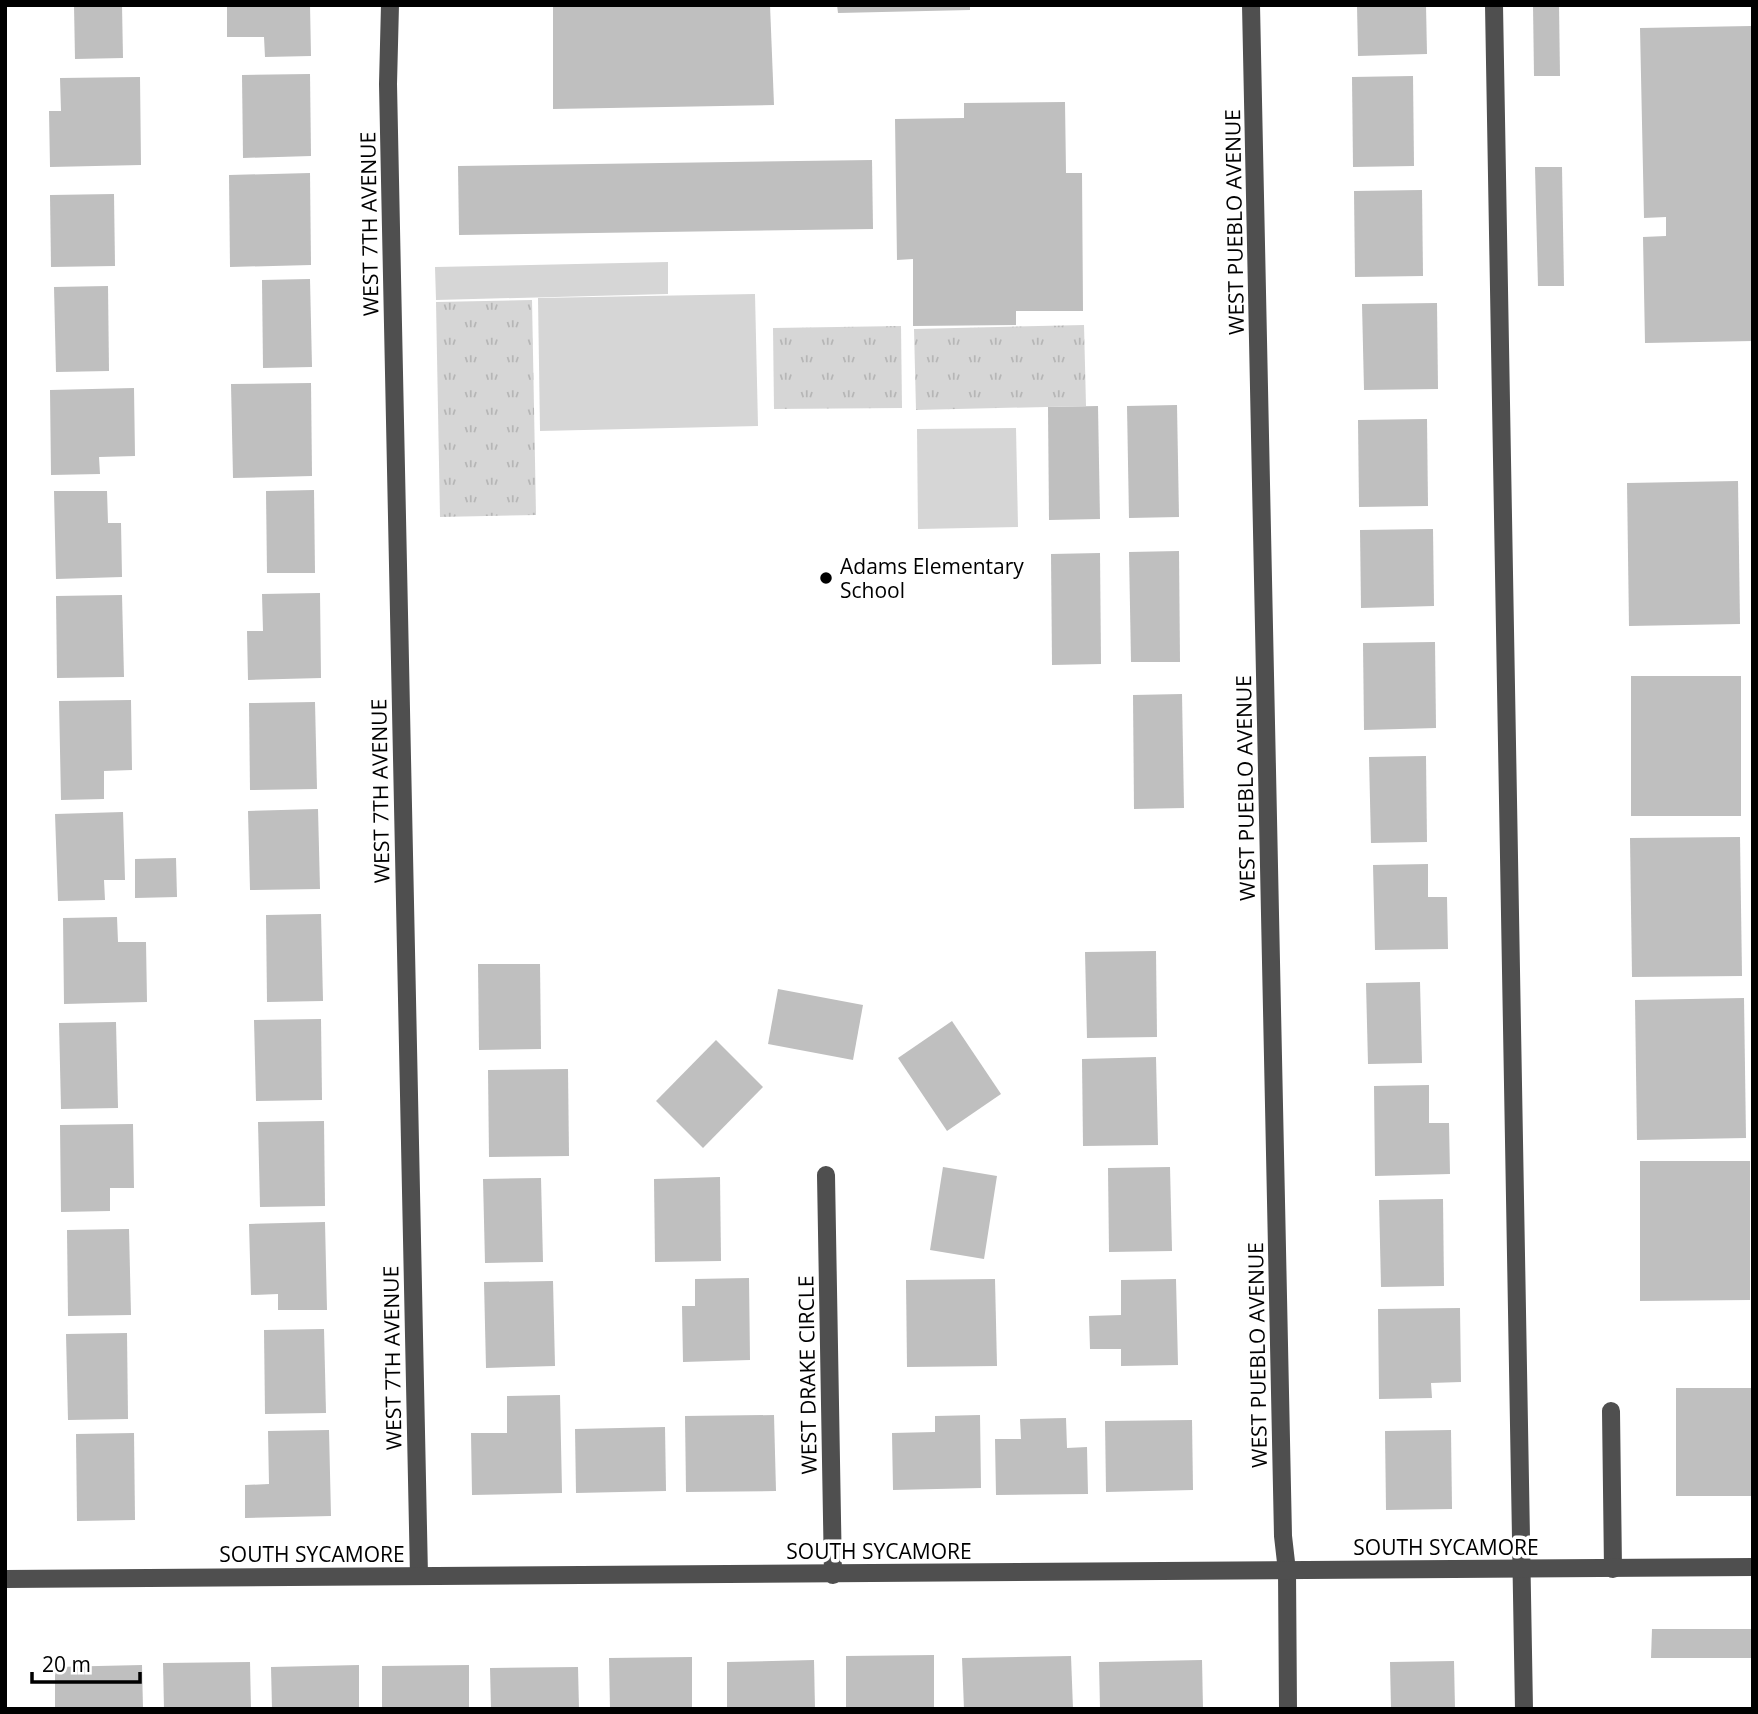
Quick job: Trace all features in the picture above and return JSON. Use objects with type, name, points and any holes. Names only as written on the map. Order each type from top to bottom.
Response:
[{"type":"street","name":"WEST 7TH AVENUE","points":[[390,5],[389,98],[419,1576]]},
{"type":"street","name":"WEST PUEBLO AVENUE","points":[[1251,5],[1288,1709]]},
{"type":"street","points":[[1494,5],[1524,1709]]},
{"type":"street","name":"WEST DRAKE CIRCLE","points":[[826,1175],[833,1574]]},
{"type":"street","points":[[1611,1411],[1613,1569]]},
{"type":"street","name":"SOUTH SYCAMORE","points":[[5,1579],[1753,1567]]},
{"type":"green space","points":[[668,262],[668,294],[436,300],[435,267]]},
{"type":"green space","points":[[755,294],[758,426],[540,431],[538,298]]},
{"type":"green space","points":[[532,300],[536,515],[440,517],[436,302]]},
{"type":"green space","points":[[1084,325],[1086,406],[916,410],[914,329]]},
{"type":"green space","points":[[901,326],[902,408],[774,409],[773,328]]},
{"type":"green space","points":[[1016,428],[1018,527],[918,529],[917,429]]},
{"type":"building","points":[[74,5],[122,5],[123,58],[75,59]]},
{"type":"building","points":[[227,5],[310,5],[311,56],[265,57],[264,37],[227,37]]},
{"type":"building","points":[[553,5],[770,5],[774,105],[553,109]]},
{"type":"building","points":[[837,5],[970,5],[970,10],[838,13]]},
{"type":"building","points":[[1357,5],[1426,5],[1427,54],[1358,56]]},
{"type":"building","points":[[1533,5],[1559,5],[1560,76],[1534,76]]},
{"type":"building","points":[[1751,26],[1753,341],[1645,343],[1643,237],[1666,236],[1666,217],[1644,218],[1640,28]]},
{"type":"building","points":[[310,74],[311,156],[243,158],[242,75]]},
{"type":"building","points":[[1413,76],[1414,166],[1353,167],[1352,77]]},
{"type":"building","points":[[140,77],[141,165],[50,167],[49,111],[61,111],[60,78]]},
{"type":"building","points":[[1065,102],[1066,173],[1082,173],[1083,311],[1016,311],[1016,325],[913,326],[913,259],[897,260],[895,119],[964,118],[964,103]]},
{"type":"building","points":[[872,160],[873,229],[459,235],[458,166]]},
{"type":"building","points":[[1535,167],[1562,167],[1564,286],[1538,286]]},
{"type":"building","points":[[310,173],[311,265],[230,267],[229,175]]},
{"type":"building","points":[[1422,190],[1423,276],[1355,277],[1354,191]]},
{"type":"building","points":[[114,194],[115,266],[51,267],[50,195]]},
{"type":"building","points":[[310,279],[312,367],[263,368],[262,280]]},
{"type":"building","points":[[108,286],[109,371],[56,372],[54,287]]},
{"type":"building","points":[[1437,303],[1438,389],[1364,390],[1362,304]]},
{"type":"building","points":[[311,383],[312,476],[233,478],[231,384]]},
{"type":"building","points":[[134,388],[135,456],[99,457],[100,474],[51,475],[50,390]]},
{"type":"building","points":[[1177,405],[1179,517],[1129,518],[1127,406]]},
{"type":"building","points":[[1098,406],[1100,519],[1049,520],[1048,407]]},
{"type":"building","points":[[1427,419],[1428,506],[1359,507],[1358,420]]},
{"type":"building","points":[[1738,481],[1740,624],[1629,626],[1627,483]]},
{"type":"building","points":[[314,490],[315,573],[267,573],[266,491]]},
{"type":"building","points":[[54,491],[107,491],[108,523],[121,523],[122,577],[56,579]]},
{"type":"building","points":[[1433,529],[1434,606],[1361,608],[1360,530]]},
{"type":"building","points":[[1179,551],[1180,662],[1131,662],[1129,552]]},
{"type":"building","points":[[1100,553],[1101,664],[1052,665],[1051,554]]},
{"type":"building","points":[[320,593],[321,678],[248,680],[247,631],[263,631],[262,594]]},
{"type":"building","points":[[122,595],[124,677],[57,678],[56,596]]},
{"type":"building","points":[[1435,642],[1436,728],[1364,730],[1363,643]]},
{"type":"building","points":[[1631,676],[1741,676],[1741,816],[1631,816]]},
{"type":"building","points":[[1182,694],[1184,808],[1134,809],[1133,695]]},
{"type":"building","points":[[131,700],[132,770],[104,771],[104,799],[61,800],[59,701]]},
{"type":"building","points":[[315,702],[317,789],[250,790],[249,703]]},
{"type":"building","points":[[1426,756],[1427,842],[1371,843],[1369,757]]},
{"type":"building","points":[[318,809],[320,889],[250,890],[248,811]]},
{"type":"building","points":[[123,812],[125,880],[104,880],[105,900],[58,901],[55,814]]},
{"type":"building","points":[[1740,837],[1742,976],[1632,977],[1630,838]]},
{"type":"building","points":[[176,858],[177,897],[135,898],[135,859]]},
{"type":"building","points":[[1428,864],[1428,897],[1447,897],[1448,949],[1375,950],[1373,865]]},
{"type":"building","points":[[321,914],[323,1001],[267,1002],[266,915]]},
{"type":"building","points":[[117,917],[118,942],[146,942],[147,1002],[64,1004],[63,918]]},
{"type":"building","points":[[1156,951],[1157,1037],[1087,1038],[1085,952]]},
{"type":"building","points":[[478,964],[540,964],[541,1049],[479,1050]]},
{"type":"building","points":[[1420,982],[1422,1063],[1368,1064],[1366,983]]},
{"type":"building","points":[[778,989],[863,1005],[853,1060],[768,1044]]},
{"type":"building","points":[[1744,998],[1746,1138],[1637,1140],[1635,1000]]},
{"type":"building","points":[[321,1019],[322,1100],[256,1101],[254,1020]]},
{"type":"building","points":[[952,1021],[1001,1094],[947,1131],[898,1058]]},
{"type":"building","points":[[116,1022],[118,1108],[61,1109],[59,1023]]},
{"type":"building","points":[[716,1040],[763,1087],[703,1148],[656,1101]]},
{"type":"building","points":[[1156,1057],[1158,1145],[1083,1146],[1082,1059]]},
{"type":"building","points":[[568,1069],[569,1156],[489,1157],[488,1070]]},
{"type":"building","points":[[1429,1085],[1429,1123],[1449,1123],[1450,1174],[1375,1176],[1374,1086]]},
{"type":"building","points":[[324,1121],[325,1206],[260,1207],[258,1122]]},
{"type":"building","points":[[133,1124],[134,1188],[110,1188],[110,1211],[61,1212],[60,1125]]},
{"type":"building","points":[[1640,1161],[1750,1161],[1750,1300],[1640,1301]]},
{"type":"building","points":[[943,1167],[997,1176],[984,1259],[930,1250]]},
{"type":"building","points":[[1170,1167],[1172,1251],[1109,1252],[1108,1168]]},
{"type":"building","points":[[720,1177],[721,1261],[655,1262],[654,1179]]},
{"type":"building","points":[[541,1178],[543,1262],[485,1263],[483,1179]]},
{"type":"building","points":[[1443,1199],[1444,1286],[1381,1287],[1379,1200]]},
{"type":"building","points":[[325,1222],[327,1310],[278,1310],[278,1294],[251,1295],[249,1224]]},
{"type":"building","points":[[129,1229],[131,1315],[68,1316],[67,1230]]},
{"type":"building","points":[[749,1278],[750,1360],[683,1362],[682,1306],[695,1306],[695,1279]]},
{"type":"building","points":[[995,1279],[997,1366],[907,1367],[906,1280]]},
{"type":"building","points":[[1176,1279],[1178,1365],[1121,1366],[1121,1349],[1090,1349],[1089,1316],[1121,1315],[1121,1280]]},
{"type":"building","points":[[553,1281],[555,1366],[486,1368],[484,1282]]},
{"type":"building","points":[[1460,1308],[1461,1382],[1431,1383],[1432,1398],[1379,1399],[1378,1309]]},
{"type":"building","points":[[324,1329],[326,1413],[265,1414],[264,1330]]},
{"type":"building","points":[[127,1333],[128,1419],[68,1420],[66,1334]]},
{"type":"building","points":[[1676,1388],[1753,1388],[1753,1496],[1676,1496]]},
{"type":"building","points":[[560,1395],[562,1493],[472,1495],[471,1433],[507,1433],[507,1396]]},
{"type":"building","points":[[774,1415],[776,1491],[686,1492],[685,1416]]},
{"type":"building","points":[[980,1415],[981,1488],[893,1490],[892,1433],[935,1432],[935,1416]]},
{"type":"building","points":[[1066,1418],[1067,1448],[1087,1447],[1088,1494],[996,1495],[995,1439],[1021,1439],[1020,1419]]},
{"type":"building","points":[[1192,1420],[1193,1490],[1106,1492],[1105,1421]]},
{"type":"building","points":[[665,1427],[666,1491],[576,1493],[575,1429]]},
{"type":"building","points":[[329,1430],[331,1516],[245,1518],[245,1485],[269,1484],[268,1431]]},
{"type":"building","points":[[1451,1430],[1452,1509],[1386,1510],[1385,1431]]},
{"type":"building","points":[[134,1433],[135,1520],[77,1521],[76,1434]]},
{"type":"building","points":[[1652,1629],[1753,1629],[1753,1658],[1651,1658]]},
{"type":"building","points":[[934,1655],[934,1709],[846,1709],[846,1656]]},
{"type":"building","points":[[1071,1656],[1073,1709],[964,1709],[962,1658]]},
{"type":"building","points":[[692,1657],[692,1709],[610,1709],[609,1658]]},
{"type":"building","points":[[814,1660],[815,1709],[727,1709],[727,1662]]},
{"type":"building","points":[[1202,1660],[1203,1709],[1100,1709],[1099,1662]]},
{"type":"building","points":[[1454,1661],[1455,1709],[1391,1709],[1390,1662]]},
{"type":"building","points":[[250,1662],[251,1709],[164,1709],[163,1663]]},
{"type":"building","points":[[142,1665],[143,1709],[55,1709],[55,1667]]},
{"type":"building","points":[[359,1665],[359,1709],[272,1709],[271,1667]]},
{"type":"building","points":[[469,1665],[469,1709],[382,1709],[382,1666]]},
{"type":"building","points":[[578,1667],[579,1709],[491,1709],[490,1668]]},
{"type":"place","name":"Adams Elementary School","points":[[826,578]]}]
